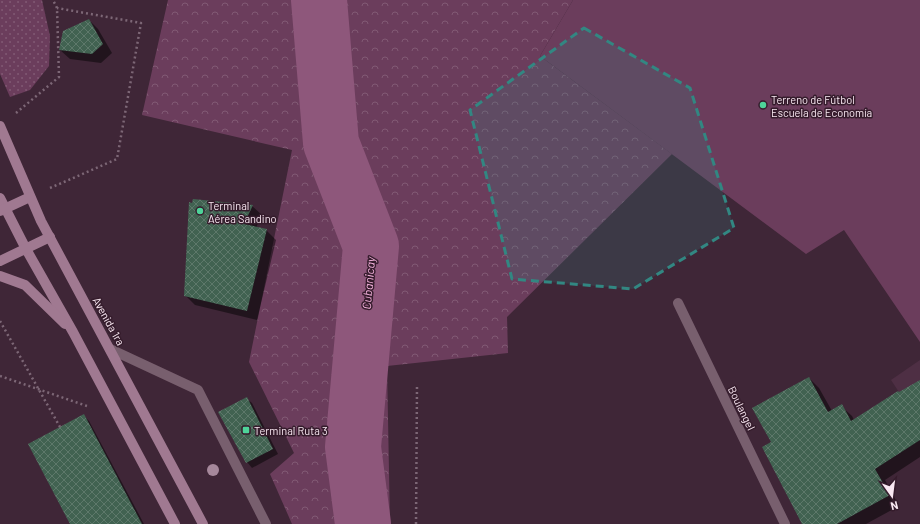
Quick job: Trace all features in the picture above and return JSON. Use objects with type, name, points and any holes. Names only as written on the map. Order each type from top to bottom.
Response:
[{"type":"main road","name":"Avenida 1ra","points":[[0,126],[30,197],[50,237],[203,524]]},
{"type":"main road","points":[[2,210],[30,197]]},
{"type":"main road","points":[[0,198],[2,210],[73,332],[175,524]]},
{"type":"main road","points":[[0,261],[50,237]]},
{"type":"main road","points":[[0,276],[25,285],[73,332]]},
{"type":"street","name":"Boulangel","points":[[678,303],[785,524]]},
{"type":"street","points":[[110,349],[198,390],[266,524]]},
{"type":"path","points":[[0,126],[59,77],[57,8],[53,0]]},
{"type":"path","points":[[30,197],[117,159],[141,23],[57,8]]},
{"type":"path","points":[[0,321],[60,427]]},
{"type":"path","points":[[0,376],[119,417]]},
{"type":"path","points":[[416,524],[417,386]]},
{"type":"highlighted area","points":[[584,28],[690,88],[734,228],[633,289],[512,279],[470,110]]},
{"type":"shaded area","points":[[920,360],[920,424],[891,380]]},
{"type":"green space","points":[[0,0],[42,0],[50,36],[49,66],[30,90],[10,97],[0,74]]},
{"type":"green space","points":[[168,0],[573,0],[540,56],[672,154],[507,317],[508,353],[387,366],[390,524],[292,524],[270,474],[294,453],[249,362],[292,150],[142,115]]},
{"type":"green space","name":"Terreno de Fútbol Escuela de Economía","points":[[573,0],[920,0],[920,342],[844,230],[806,254],[540,56]]},
{"type":"building","points":[[89,19],[103,44],[92,54],[59,50],[63,31]]},
{"type":"building","points":[[193,199],[253,205],[244,224],[267,229],[247,311],[184,296],[189,202],[192,203]]},
{"type":"building","points":[[809,377],[828,412],[842,404],[851,421],[898,391],[899,392],[920,380],[920,440],[875,469],[890,495],[837,524],[802,524],[762,447],[771,442],[752,408]]},
{"type":"building","name":"Terminal Ruta 3","points":[[247,397],[273,449],[246,463],[218,412]]},
{"type":"building","points":[[84,414],[142,524],[70,524],[28,444]]},
{"type":"waterway","name":"Cubanicay","points":[[319,0],[331,143],[371,246],[353,447],[363,524]]},
{"type":"place","name":"Terreno de Fútbol Escuela de Economía","points":[[763,105]]},
{"type":"place","name":"Terminal Aérea Sandino","points":[[200,211]]},
{"type":"place","name":"Terminal Ruta 3","points":[[246,430]]}]
